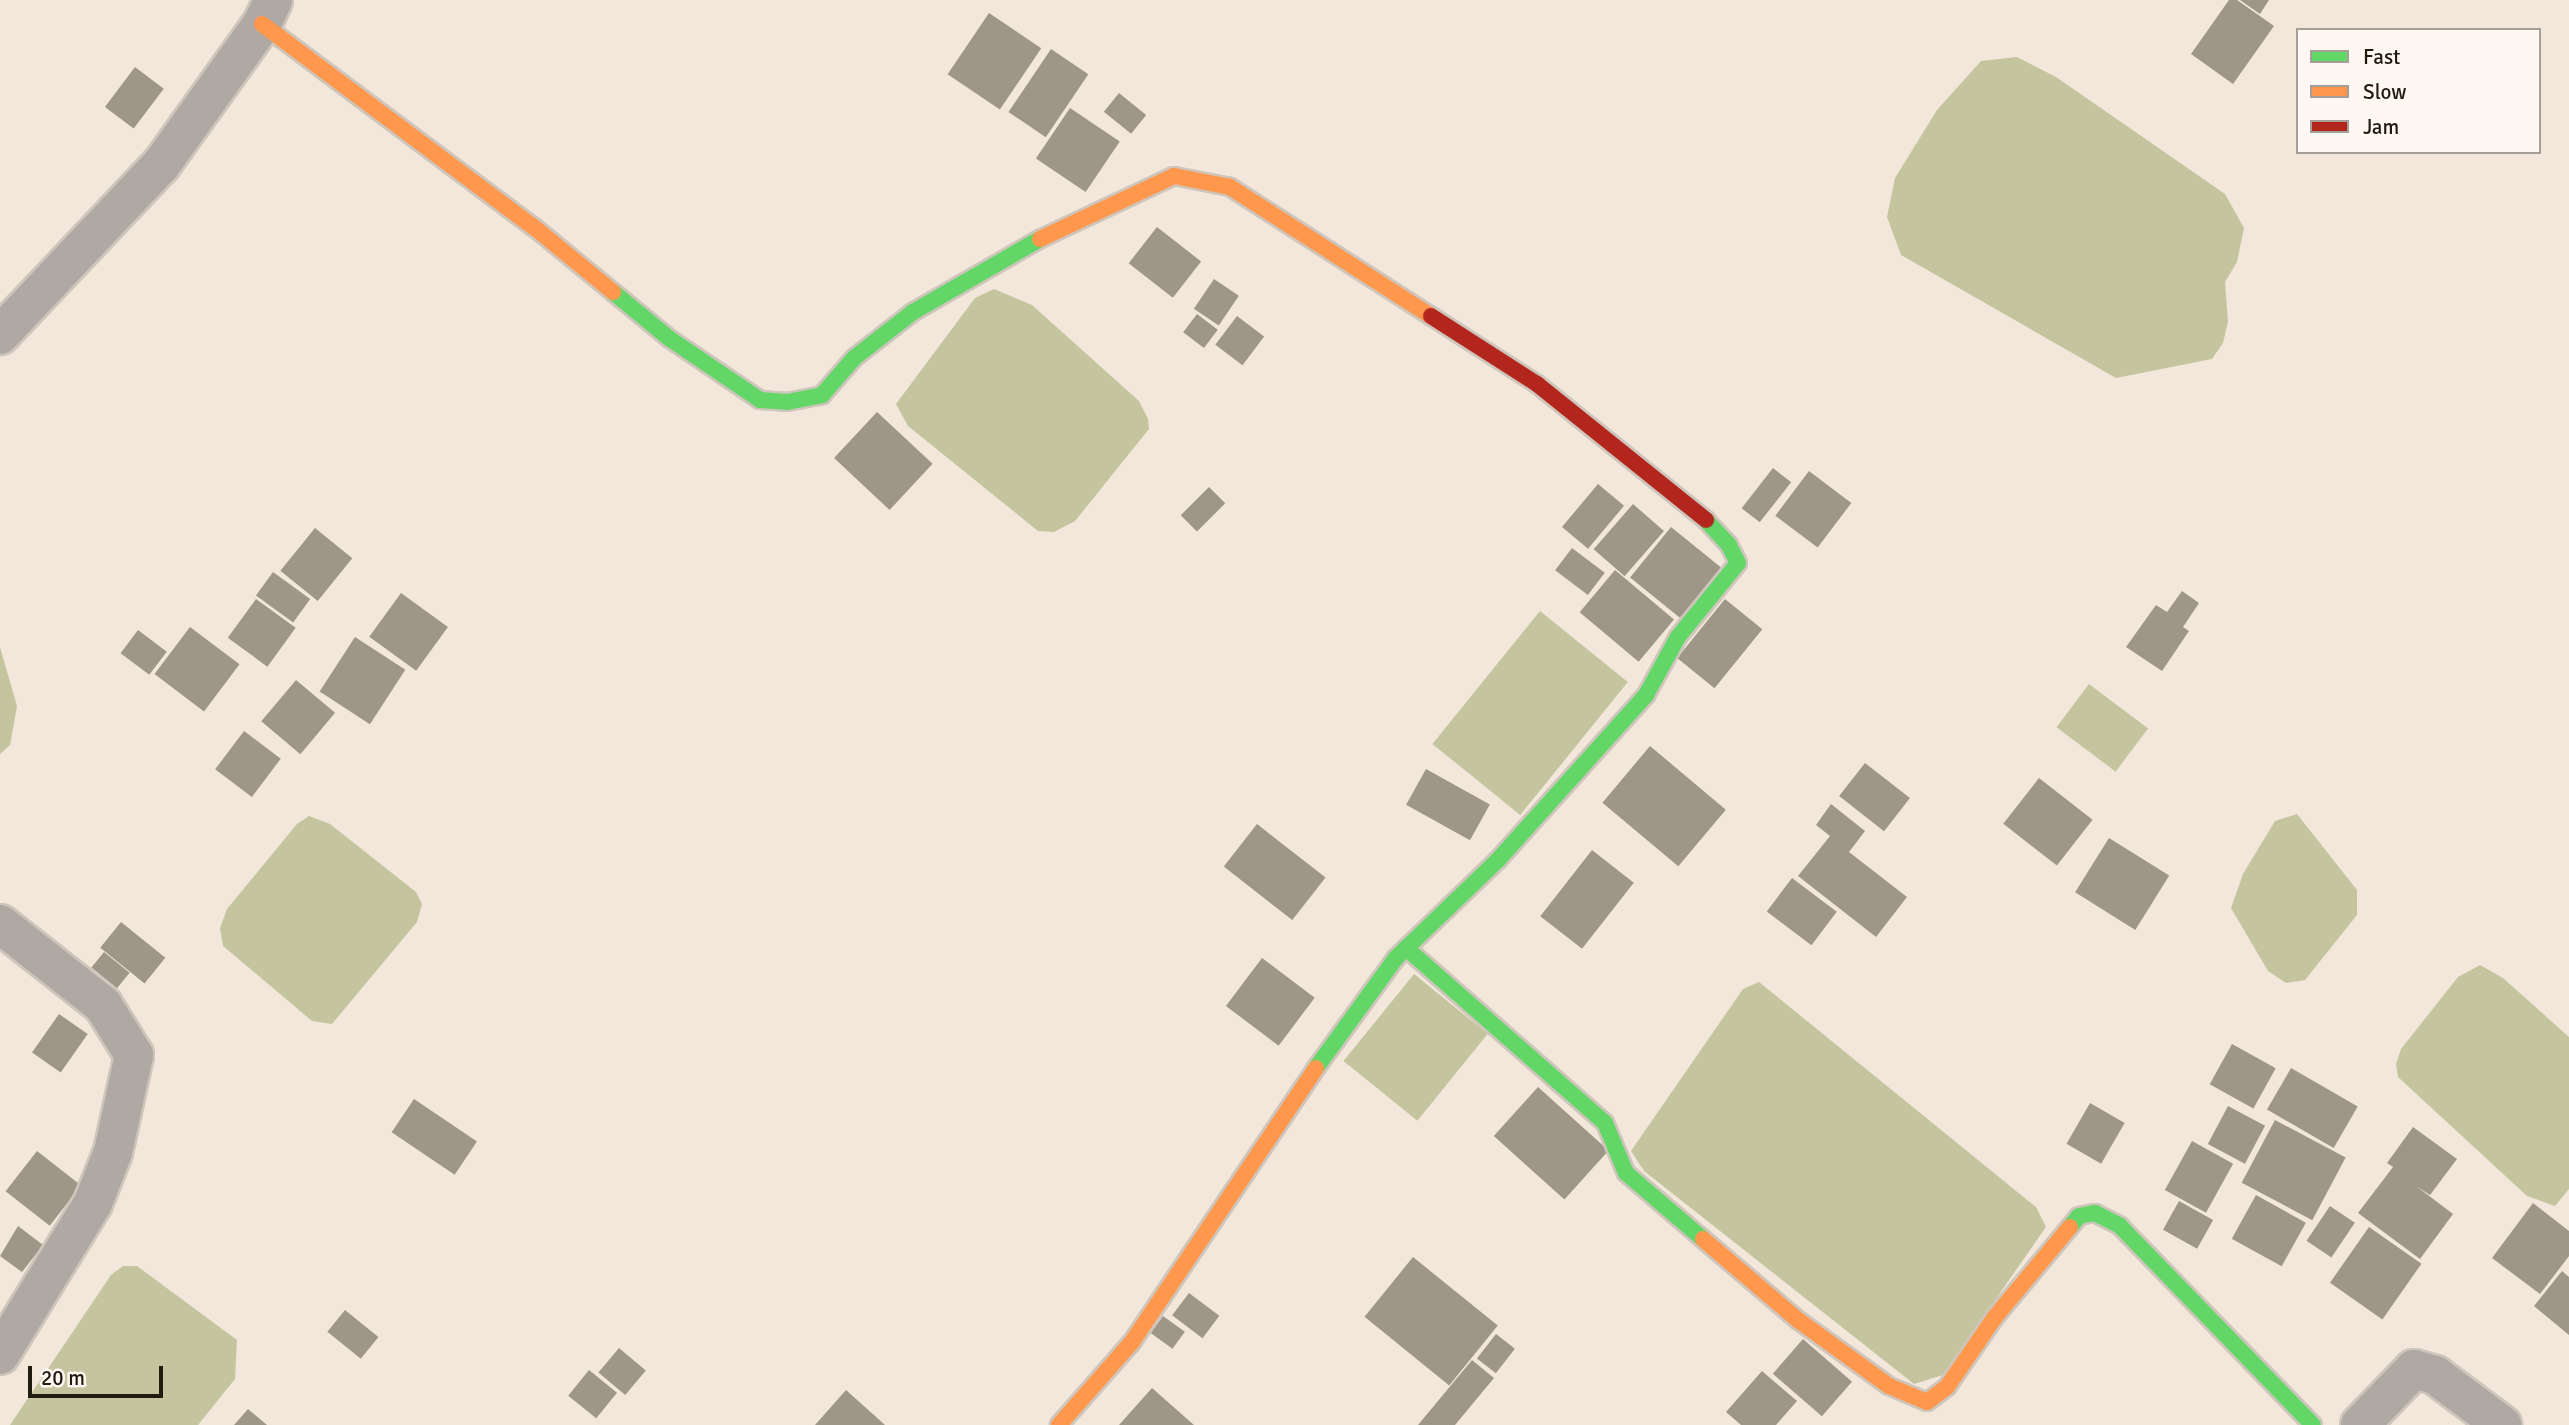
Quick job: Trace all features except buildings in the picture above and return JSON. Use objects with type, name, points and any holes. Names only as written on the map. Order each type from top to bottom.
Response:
[{"type":"street","points":[[0,335],[161,165],[267,12],[670,339],[726,381],[760,400],[787,402],[822,395],[854,358],[913,312],[1007,254],[1174,176],[1230,187],[1537,384],[1709,523],[1738,563],[1678,637],[1646,695],[1570,783],[1406,948],[1297,1094],[1132,1342],[1059,1425]]},
{"type":"street","points":[[0,924],[103,1005],[134,1055],[113,1152],[93,1203],[0,1355]]},
{"type":"street","points":[[1406,948],[1605,1123],[1626,1173],[1798,1320],[1889,1386],[1927,1402],[1947,1387],[1995,1317],[2079,1216],[2095,1213],[2120,1226],[2313,1425]]},
{"type":"street","points":[[2360,1425],[2414,1369],[2435,1375],[2502,1425]]},
{"type":"shaded area","points":[[2017,57],[2056,77],[2225,194],[2244,228],[2237,262],[2225,282],[2228,322],[2223,343],[2212,359],[2116,378],[1901,255],[1887,217],[1895,178],[1937,110],[1981,61]]},
{"type":"shaded area","points":[[994,289],[1032,305],[1139,401],[1148,419],[1149,429],[1075,521],[1054,532],[1038,531],[908,426],[896,404],[975,298]]},
{"type":"shaded area","points":[[1540,611],[1628,682],[1520,815],[1432,744]]},
{"type":"shaded area","points":[[0,647],[17,706],[10,745],[0,754]]},
{"type":"shaded area","points":[[2089,684],[2148,729],[2116,772],[2057,727]]},
{"type":"shaded area","points":[[2297,814],[2357,890],[2357,915],[2305,980],[2286,983],[2268,971],[2231,908],[2243,874],[2275,821]]},
{"type":"shaded area","points":[[309,816],[330,824],[416,892],[422,904],[417,922],[332,1024],[312,1021],[223,946],[220,928],[227,909],[297,824]]},
{"type":"shaded area","points":[[2480,965],[2503,978],[2569,1037],[2569,1189],[2555,1206],[2527,1196],[2398,1077],[2396,1064],[2401,1049],[2458,977]]},
{"type":"shaded area","points":[[1414,974],[1488,1034],[1417,1121],[1344,1061]]},
{"type":"shaded area","points":[[1759,982],[2036,1207],[2046,1227],[1943,1375],[1914,1384],[1644,1171],[1631,1151],[1743,989]]},
{"type":"shaded area","points":[[123,1266],[137,1266],[237,1340],[235,1379],[198,1425],[10,1425],[111,1275]]},
{"type":"traffic: fast","points":[[613,292],[670,339],[760,400],[787,402],[822,395],[854,358],[913,312],[1040,239]]},
{"type":"traffic: fast","points":[[1316,1068],[1396,958],[1498,860],[1646,695],[1678,637],[1738,563],[1729,545],[1706,520]]},
{"type":"traffic: fast","points":[[1406,948],[1605,1123],[1626,1173],[1703,1239]]},
{"type":"traffic: fast","points":[[2070,1227],[2079,1216],[2095,1213],[2120,1226],[2313,1425]]},
{"type":"traffic: slow","points":[[262,24],[535,228],[613,292]]},
{"type":"traffic: slow","points":[[1040,239],[1174,176],[1230,187],[1431,316]]},
{"type":"traffic: slow","points":[[1059,1425],[1132,1342],[1316,1068]]},
{"type":"traffic: slow","points":[[1703,1239],[1798,1320],[1889,1386],[1927,1402],[1947,1387],[1995,1317],[2070,1227]]},
{"type":"traffic: jam","points":[[1431,316],[1537,384],[1706,520]]}]
